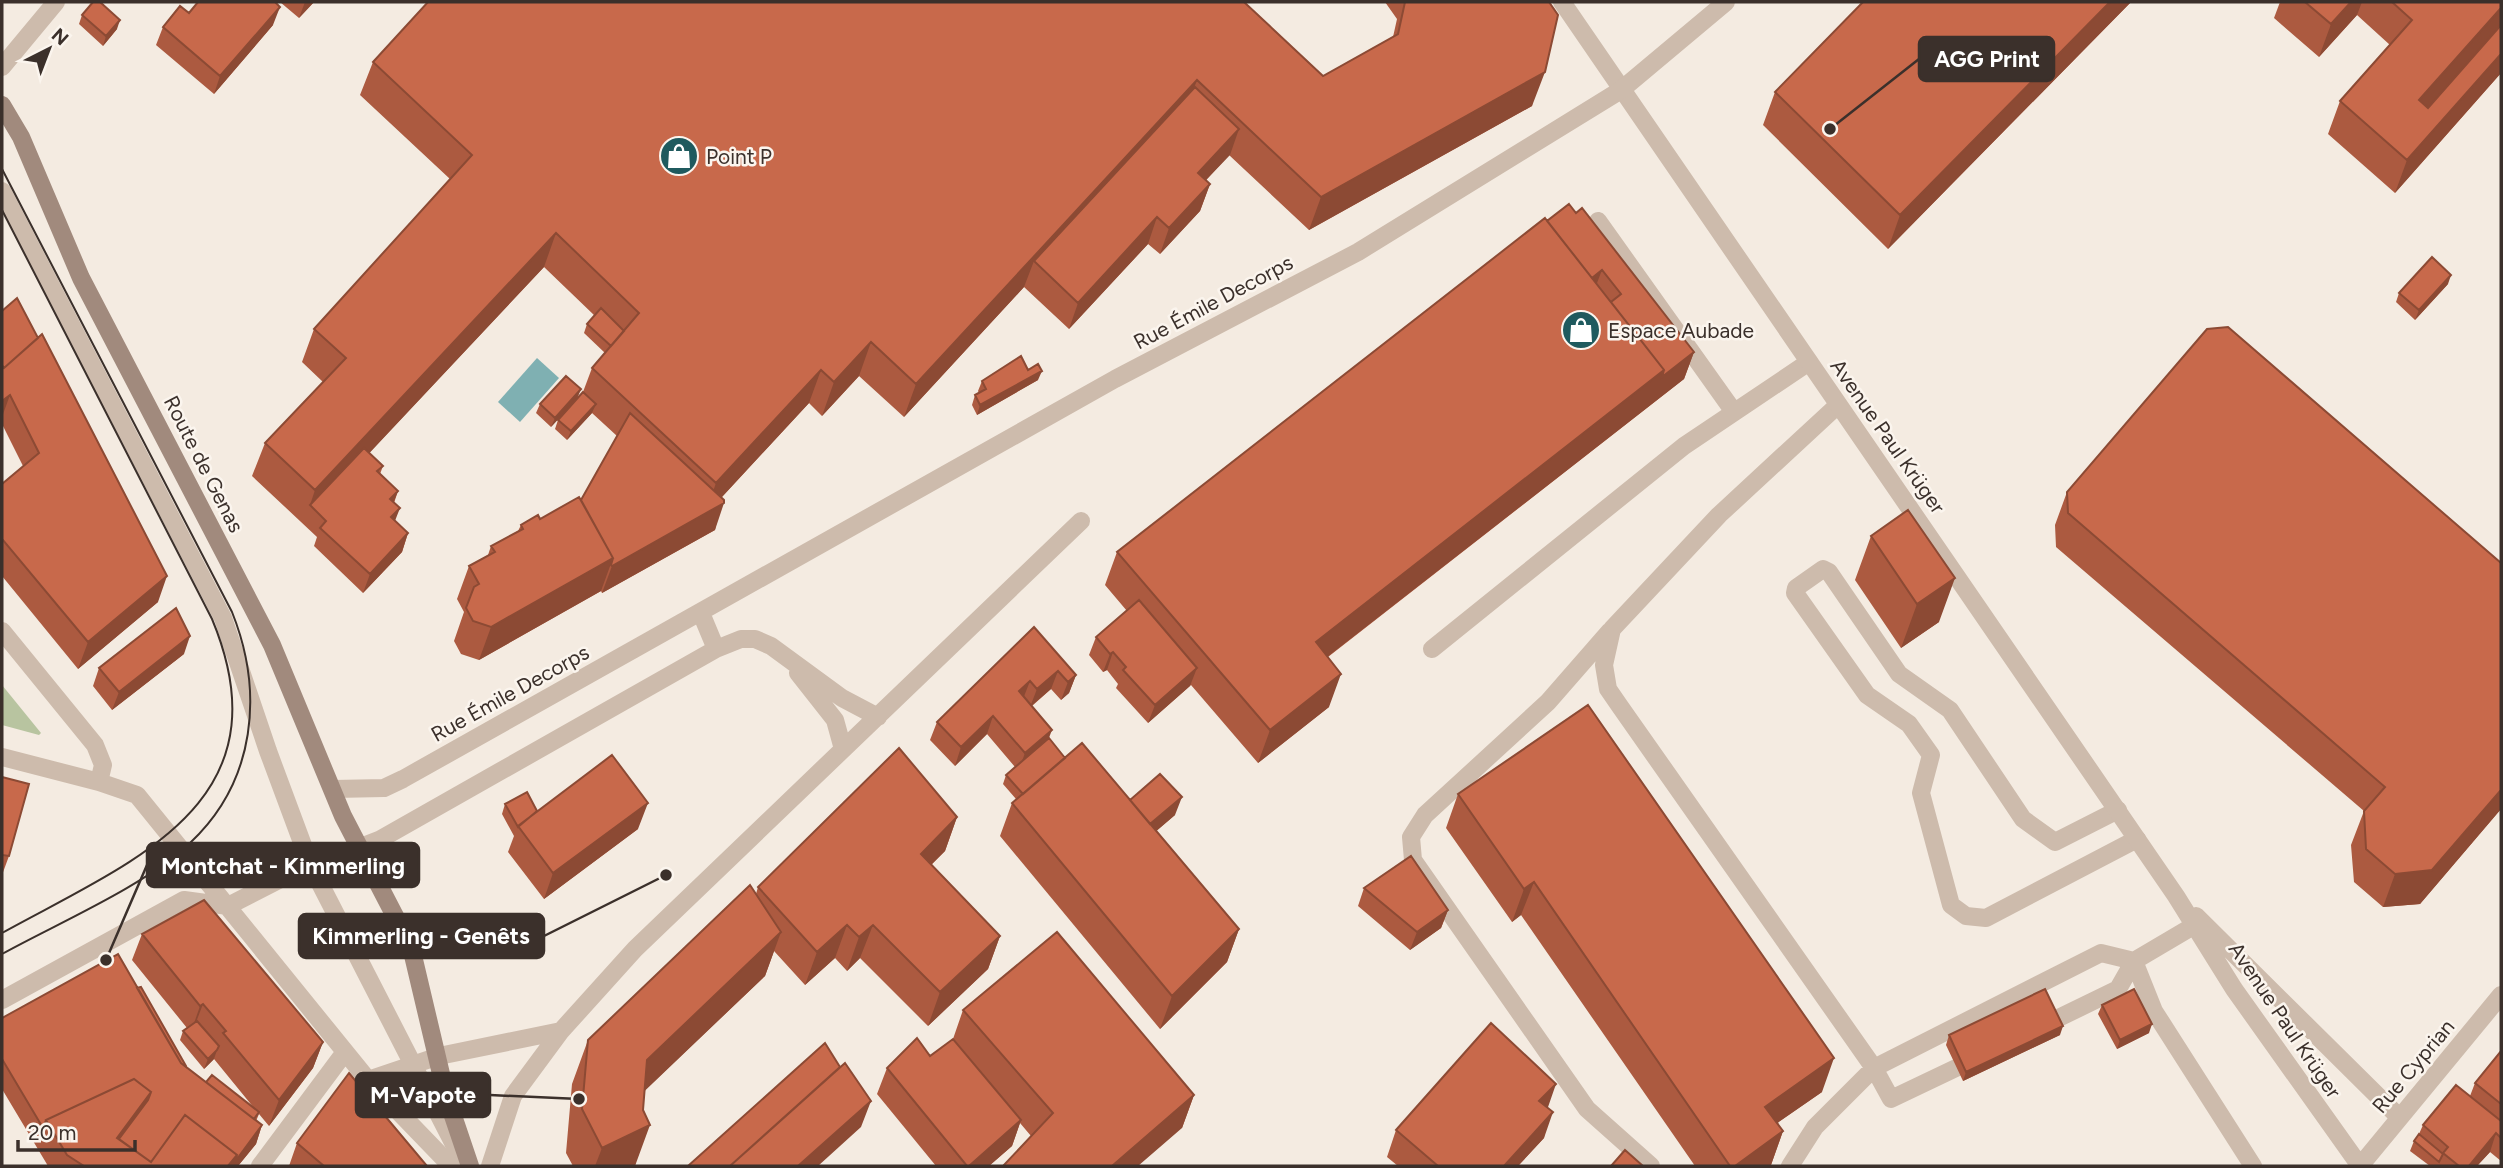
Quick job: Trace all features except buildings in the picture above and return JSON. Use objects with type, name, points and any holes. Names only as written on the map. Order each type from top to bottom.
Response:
[{"type":"main road","name":"Route de Genas","points":[[2,105],[21,137],[81,278],[272,645],[344,816],[411,947],[439,1056],[446,1095],[470,1166]]},
{"type":"street","points":[[2,67],[56,2]]},
{"type":"street","name":"Avenue Paul Krüger","points":[[1562,2],[2118,810],[2234,989],[2360,1166]]},
{"type":"street","name":"Rue Émile Decorps","points":[[334,789],[375,789],[403,779],[1115,379],[1358,252],[1621,90],[1726,2]]},
{"type":"street","points":[[2,191],[223,618],[310,864],[465,1166]]},
{"type":"street","points":[[1598,221],[1734,412]]},
{"type":"street","points":[[1432,649],[1684,446],[1809,362]]},
{"type":"street","points":[[1651,1166],[1587,1109],[1413,860],[1411,837],[1425,815],[1548,702],[1719,514],[1838,405]]},
{"type":"street","points":[[490,1166],[513,1096],[561,1031],[635,949],[1081,521]]},
{"type":"street","points":[[2118,810],[2055,842],[2023,819],[1950,710],[1899,674],[1829,572],[1823,569],[1796,588],[1795,593],[1867,695],[1909,724],[1931,755],[1921,793],[1951,905],[1966,916],[1986,918],[2137,839]]},
{"type":"street","points":[[701,613],[716,649]]},
{"type":"street","points":[[1612,629],[1604,665],[1608,689],[1874,1069],[1891,1099],[1999,1047]]},
{"type":"street","points":[[2,631],[95,745],[103,765],[99,782]]},
{"type":"street","points":[[2,1000],[184,900],[228,906],[310,864],[388,835],[716,649],[741,639],[755,639],[783,653],[842,698],[878,717]]},
{"type":"street","points":[[783,653],[835,720],[844,749]]},
{"type":"street","points":[[2,757],[99,782],[137,795],[368,1080],[451,1166]]},
{"type":"street","name":"Avenue Paul Krüger","points":[[2176,896],[2399,1117]]},
{"type":"street","points":[[2023,1035],[2118,989],[2134,961],[2194,925]]},
{"type":"street","points":[[1790,1166],[1815,1128],[1874,1069],[2101,953],[2134,961]]},
{"type":"street","points":[[2134,961],[2154,1011],[2253,1166]]},
{"type":"street","name":"Rue Cyprian","points":[[2360,1166],[2501,995]]},
{"type":"street","points":[[368,1080],[439,1056],[561,1031]]},
{"type":"street","points":[[260,1166],[345,1052]]},
{"type":"green space","points":[[2,685],[41,733],[39,735],[2,725]]},
{"type":"water","points":[[537,358],[559,378],[520,422],[498,402]]},
{"type":"tram line","points":[[2,169],[232,612],[242,642],[250,704],[248,734],[241,764],[229,792],[212,819],[190,843],[126,889],[2,954]]},
{"type":"tram line","points":[[2,210],[212,619],[230,683],[230,736],[214,781],[185,818],[146,851],[100,880],[2,933]]},
{"type":"place","name":"AGG Print","points":[[1830,129]]},
{"type":"place","name":"Point P","points":[[679,156]]},
{"type":"place","name":"Espace Aubade","points":[[1581,330]]},
{"type":"place","name":"Kimmerling - Genêts","points":[[666,875]]},
{"type":"place","name":"Montchat - Kimmerling","points":[[106,960]]},
{"type":"place","name":"M-Vapote","points":[[579,1099]]}]
